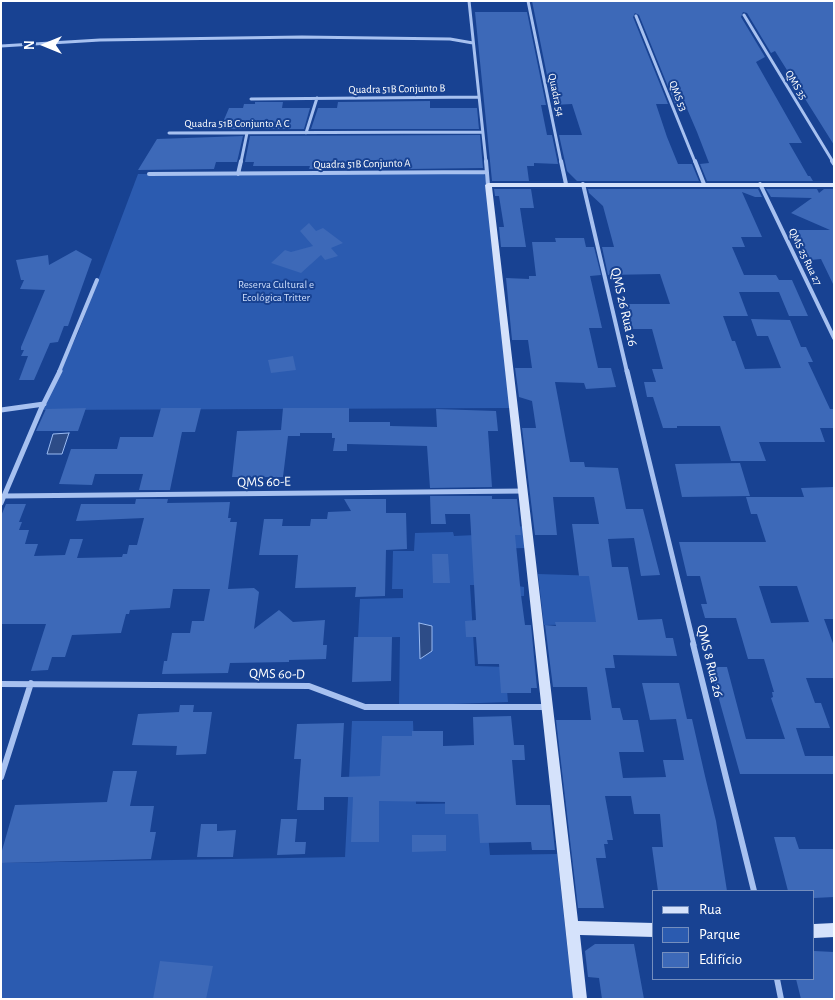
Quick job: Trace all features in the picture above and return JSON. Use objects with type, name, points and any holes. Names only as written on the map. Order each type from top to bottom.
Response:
[{"type":"street","points":[[469,1],[486,172],[524,491],[580,999]]},
{"type":"street","name":"Quadra 54","points":[[528,1],[566,184]]},
{"type":"street","name":"QMS 35","points":[[744,15],[834,164]]},
{"type":"street","name":"QMS 53","points":[[636,16],[704,184]]},
{"type":"street","points":[[1,46],[100,40],[302,37],[450,39],[473,43]]},
{"type":"street","name":"Quadra 51B Conjunto B","points":[[251,99],[478,97]]},
{"type":"street","points":[[317,98],[306,133],[482,132]]},
{"type":"street","name":"Quadra 51B Conjunto A C","points":[[169,133],[306,133]]},
{"type":"street","points":[[238,174],[247,133]]},
{"type":"street","name":"Quadra 51B Conjunto A","points":[[148,174],[486,172]]},
{"type":"street","name":"QMS 26 Rua 26","points":[[584,184],[642,436]]},
{"type":"street","name":"QMS 25 Rua 27","points":[[760,184],[834,338]]},
{"type":"street","points":[[488,185],[834,185]]},
{"type":"street","points":[[1,503],[80,324],[97,280]]},
{"type":"street","points":[[1,410],[44,404]]},
{"type":"street","name":"QMS 8 Rua 26","points":[[642,436],[754,890]]},
{"type":"street","name":"QMS 60-E","points":[[4,496],[524,491]]},
{"type":"street","points":[[1,777],[31,683]]},
{"type":"street","name":"QMS 60-D","points":[[1,684],[309,686],[365,706],[548,707]]},
{"type":"street","points":[[572,928],[652,930]]},
{"type":"street","points":[[815,931],[834,930]]},
{"type":"street","points":[[777,980],[781,999]]},
{"type":"green space","name":"Reserva Cultural e Ecológica Tritter","points":[[484,173],[488,185],[513,408],[40,410],[78,333],[138,174]]},
{"type":"green space","points":[[523,526],[525,548],[483,549],[512,585],[524,587],[524,596],[492,597],[491,585],[470,585],[475,666],[505,667],[508,702],[399,706],[400,637],[358,638],[360,599],[403,598],[403,589],[392,589],[393,551],[414,551],[415,533],[453,532],[454,536],[476,535]]},
{"type":"green space","points":[[538,574],[600,576],[608,624],[544,625]]},
{"type":"green space","points":[[352,721],[413,721],[416,804],[485,803],[490,855],[557,854],[573,999],[1,999],[1,863],[345,857]]},
{"type":"shaded area","points":[[69,433],[62,454],[47,454],[53,434]]},
{"type":"shaded area","points":[[419,623],[432,626],[432,651],[420,659]]},
{"type":"building","points":[[532,1],[834,1],[834,145],[775,51],[771,53],[747,13],[743,12],[741,17],[765,57],[756,62],[802,143],[789,143],[808,176],[813,181],[707,181],[700,164],[709,163],[685,104],[675,104],[639,15],[635,13],[633,17],[668,104],[656,104],[667,137],[678,164],[692,164],[699,181],[577,181],[567,171],[559,135],[582,135],[572,104],[553,105]]},
{"type":"building","points":[[475,12],[527,12],[546,105],[541,105],[547,135],[552,135],[558,164],[534,163],[534,166],[527,166],[529,181],[492,181]]},
{"type":"building","points":[[430,101],[430,108],[477,108],[479,129],[311,129],[318,108],[337,108],[338,102]]},
{"type":"building","points":[[255,102],[283,102],[282,108],[310,108],[304,129],[220,129],[229,108],[243,108],[244,104],[255,104]]},
{"type":"building","points":[[480,135],[483,168],[309,169],[310,166],[253,166],[254,162],[245,162],[250,136]]},
{"type":"building","points":[[243,136],[237,162],[216,162],[214,169],[138,170],[157,139]]},
{"type":"building","points":[[494,189],[531,189],[534,208],[520,208],[526,247],[501,247],[499,227],[504,227],[499,196],[495,196]]},
{"type":"building","points":[[588,189],[758,189],[762,197],[755,197],[742,192],[762,237],[741,237],[745,247],[732,247],[744,275],[776,275],[779,280],[792,280],[808,316],[789,316],[779,292],[739,292],[748,316],[723,316],[745,369],[781,368],[768,336],[757,336],[751,319],[790,320],[801,347],[806,347],[813,362],[808,362],[830,409],[834,409],[834,428],[820,428],[825,442],[759,442],[766,461],[731,461],[720,426],[677,426],[677,428],[663,428],[653,397],[647,397],[644,382],[656,382],[652,369],[663,369],[652,329],[632,329],[626,309],[629,309],[628,304],[670,304],[660,274],[608,275],[602,247],[614,247],[603,206],[589,193]]},
{"type":"building","points":[[766,189],[817,189],[819,193],[824,189],[834,189],[834,286],[821,259],[810,260],[796,230],[830,230],[791,213],[812,198],[771,197]]},
{"type":"building","points":[[309,223],[316,231],[323,228],[343,243],[331,248],[338,256],[325,260],[321,255],[301,273],[271,263],[285,250],[291,252],[313,246],[300,231]]},
{"type":"building","points":[[555,238],[584,238],[586,247],[594,247],[601,275],[590,276],[602,328],[589,328],[598,368],[611,368],[616,387],[586,389],[584,383],[555,382],[570,462],[584,462],[585,467],[618,468],[626,509],[643,509],[660,575],[641,576],[634,538],[608,539],[612,567],[628,567],[638,620],[662,619],[666,638],[673,638],[677,656],[613,655],[615,668],[605,668],[612,708],[620,708],[623,720],[638,720],[644,752],[619,752],[623,778],[666,777],[663,760],[684,760],[676,719],[650,720],[642,683],[679,683],[687,719],[692,719],[716,821],[727,890],[658,890],[652,847],[663,847],[660,814],[634,814],[631,796],[605,796],[613,840],[607,840],[608,844],[604,844],[606,858],[596,858],[604,908],[578,908],[556,720],[591,720],[587,687],[553,687],[545,625],[556,626],[555,622],[596,622],[589,576],[579,576],[572,524],[599,524],[594,497],[553,497],[557,535],[535,535],[522,428],[536,428],[532,401],[519,397],[515,368],[532,368],[528,340],[512,340],[506,278],[529,279],[529,276],[536,276],[532,242],[556,242]]},
{"type":"building","points":[[76,250],[92,259],[68,326],[64,326],[58,342],[50,343],[34,380],[19,380],[28,356],[21,356],[24,350],[21,350],[21,347],[45,290],[20,289],[24,280],[21,280],[16,260],[48,255],[49,265]]},
{"type":"building","points":[[293,356],[296,370],[271,373],[268,360]]},
{"type":"building","points":[[86,408],[78,431],[36,431],[46,409]]},
{"type":"building","points":[[161,408],[201,408],[195,432],[182,432],[170,490],[139,490],[143,474],[95,474],[92,485],[59,484],[71,449],[117,449],[120,437],[153,437]]},
{"type":"building","points":[[283,408],[349,408],[349,422],[390,422],[390,426],[437,427],[436,409],[496,411],[498,431],[488,431],[492,487],[430,488],[427,446],[347,444],[347,451],[333,451],[335,438],[332,438],[332,433],[300,433],[300,436],[288,436],[283,477],[232,477],[237,431],[281,430]]},
{"type":"building","points":[[740,463],[750,496],[682,497],[675,464]]},
{"type":"building","points":[[834,487],[834,619],[824,619],[834,646],[834,678],[806,678],[815,703],[821,703],[830,728],[796,728],[805,756],[834,756],[834,774],[740,774],[710,667],[727,667],[746,739],[785,739],[771,698],[773,697],[772,692],[774,692],[764,659],[748,659],[736,618],[705,618],[701,604],[707,604],[700,576],[687,576],[679,542],[766,542],[757,514],[751,514],[746,497],[804,497],[801,488]],"holes":[[[759,586],[797,586],[809,622],[771,623]]]},
{"type":"building","points":[[430,496],[492,496],[492,499],[517,499],[521,535],[515,535],[521,595],[525,625],[531,625],[537,688],[531,688],[531,693],[501,693],[499,664],[478,664],[476,637],[466,637],[465,621],[476,620],[470,514],[445,514],[446,524],[431,524]]},
{"type":"building","points":[[136,499],[168,499],[167,503],[230,502],[228,518],[231,518],[230,522],[237,522],[228,589],[254,588],[259,592],[254,629],[279,610],[293,622],[325,620],[323,645],[327,645],[326,659],[230,663],[228,673],[162,674],[164,661],[167,661],[172,633],[190,633],[192,621],[204,621],[210,589],[173,589],[170,608],[130,610],[129,614],[126,614],[121,633],[72,635],[65,657],[52,657],[48,670],[31,671],[46,624],[1,624],[1,516],[6,504],[26,504],[19,522],[22,522],[19,530],[29,530],[25,544],[38,544],[34,556],[65,555],[70,539],[83,539],[77,558],[122,557],[123,554],[127,554],[129,545],[137,545],[144,518],[76,521],[81,504],[135,504]]},
{"type":"building","points":[[344,499],[386,499],[386,513],[406,513],[407,549],[386,550],[385,596],[355,597],[356,587],[295,588],[298,555],[259,555],[264,519],[283,519],[282,526],[310,526],[311,519],[327,519],[328,512],[351,511]]},
{"type":"building","points":[[432,554],[448,554],[450,583],[433,583]]},
{"type":"building","points":[[354,637],[392,637],[391,681],[352,682]]},
{"type":"building","points":[[180,705],[194,705],[193,712],[212,712],[206,754],[176,755],[177,746],[132,745],[138,714],[179,712]]},
{"type":"building","points":[[511,716],[514,745],[524,745],[525,760],[512,760],[516,805],[550,805],[555,850],[532,850],[531,842],[480,843],[478,814],[445,814],[445,802],[379,801],[379,842],[351,842],[353,797],[324,797],[324,810],[297,810],[301,759],[294,759],[297,724],[344,723],[341,777],[380,776],[382,736],[412,736],[412,731],[443,731],[443,746],[474,745],[473,717]]},
{"type":"building","points":[[113,771],[137,771],[130,806],[154,806],[150,832],[156,832],[151,859],[1,863],[1,854],[15,805],[107,802]]},
{"type":"building","points":[[281,819],[297,819],[295,842],[306,842],[305,854],[277,855]]},
{"type":"building","points":[[201,824],[217,824],[217,831],[236,830],[233,857],[197,857]]},
{"type":"building","points":[[412,835],[446,835],[446,851],[412,852]]},
{"type":"building","points":[[774,837],[795,837],[799,849],[834,849],[834,897],[815,898],[815,890],[788,890]]},
{"type":"building","points":[[595,944],[634,944],[644,999],[602,999],[599,978],[588,977],[585,951]]},
{"type":"building","points":[[815,951],[834,952],[834,999],[801,999],[796,980],[815,980]]},
{"type":"building","points":[[160,961],[213,966],[206,999],[153,999]]}]
